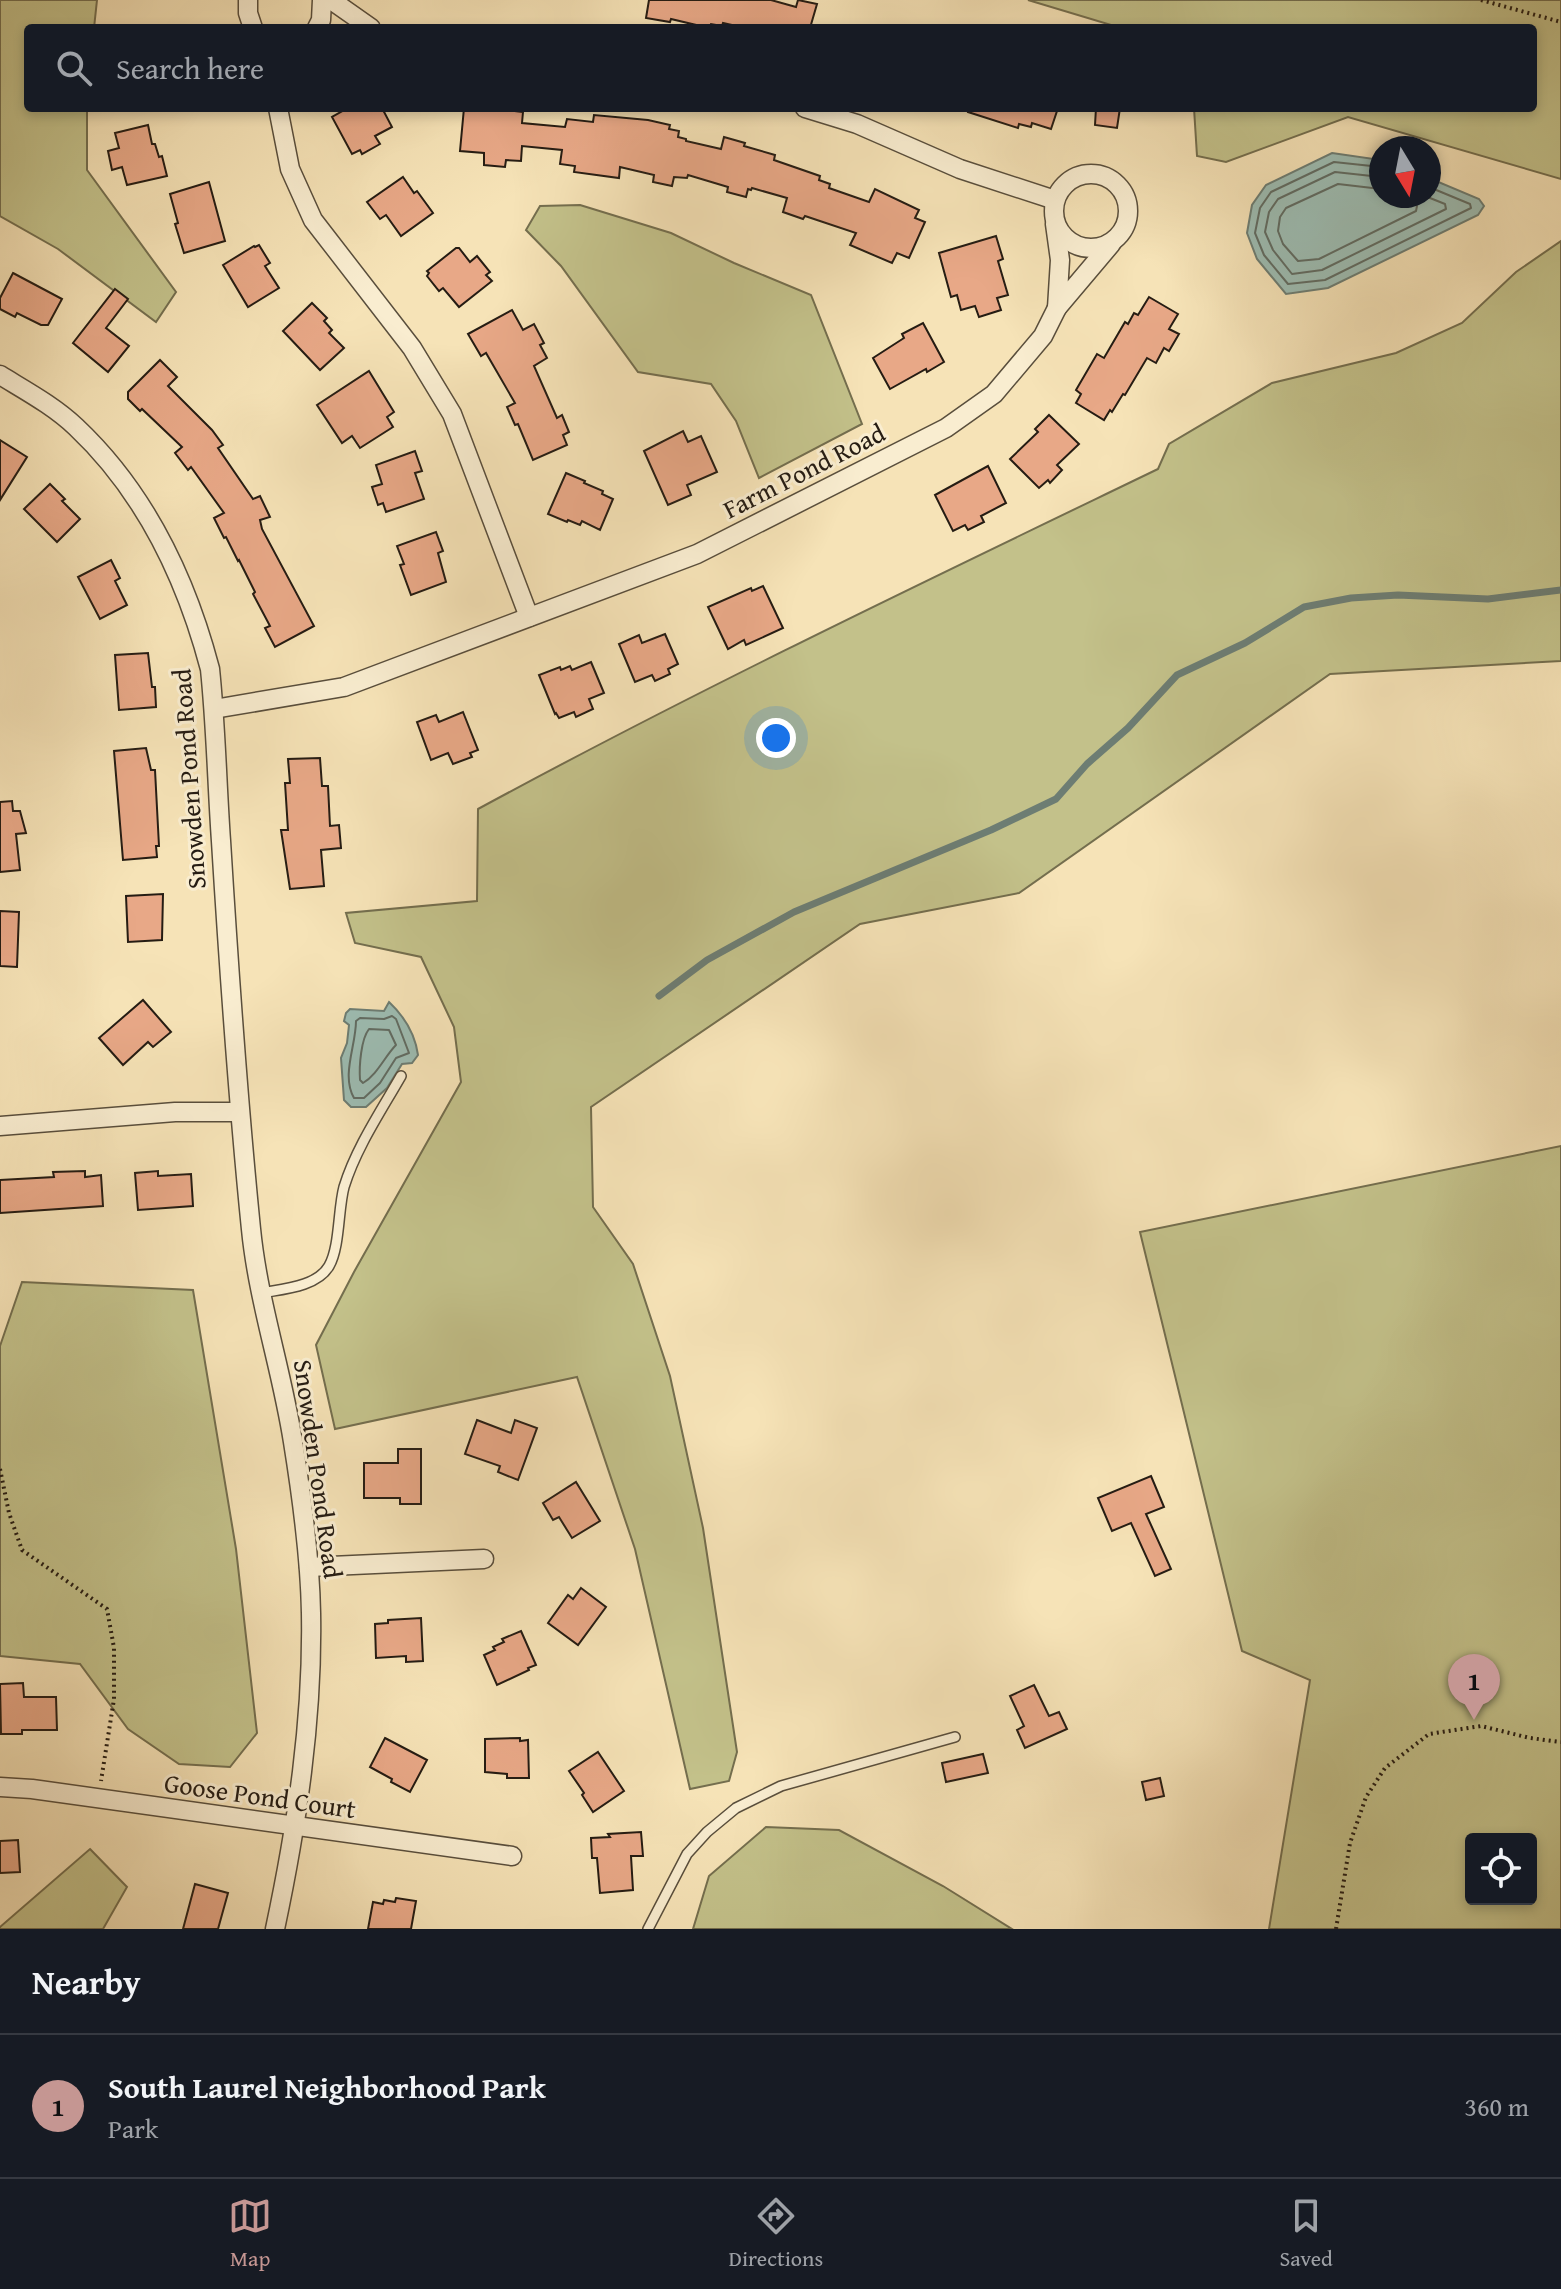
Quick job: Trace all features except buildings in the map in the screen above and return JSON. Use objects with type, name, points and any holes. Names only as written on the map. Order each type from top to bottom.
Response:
[{"type":"street","points":[[248,0],[252,24]]},
{"type":"street","points":[[319,24],[322,0]]},
{"type":"street","points":[[331,0],[365,24]]},
{"type":"street","points":[[279,112],[290,169],[313,220],[412,348],[452,414],[529,617]]},
{"type":"street","points":[[818,112],[857,124],[960,169],[1055,200]]},
{"type":"street","name":"Farm Pond Road","points":[[214,709],[344,687],[697,554],[946,428],[994,394],[1043,336],[1057,308],[1127,225],[1129,212],[1126,195],[1119,185],[1104,176],[1091,173],[1079,176],[1062,188],[1055,200],[1060,260],[1057,308]]},
{"type":"street","points":[[1055,221],[1061,233],[1073,244],[1086,249],[1111,244]]},
{"type":"street","name":"Snowden Pond Road","points":[[0,375],[75,425],[115,471],[154,525],[175,565],[200,629],[210,669],[239,1112],[251,1234],[293,1438],[309,1567],[310,1684],[296,1827],[275,1929]]},
{"type":"street","points":[[0,1126],[175,1112],[239,1112]]},
{"type":"street","points":[[309,1567],[484,1559]]},
{"type":"street","name":"Goose Pond Court","points":[[0,1787],[512,1856]]},
{"type":"lane","points":[[261,1293],[301,1285],[316,1279],[329,1267],[344,1188],[352,1165],[401,1076]]},
{"type":"lane","points":[[648,1929],[687,1854],[736,1808],[781,1786],[955,1737]]},
{"type":"path","points":[[1481,0],[1561,22]]},
{"type":"path","points":[[0,1469],[9,1513],[22,1550],[107,1609],[114,1648],[114,1699],[98,1799]]},
{"type":"path","points":[[1336,1929],[1350,1843],[1366,1797],[1385,1768],[1429,1734],[1481,1726],[1561,1742]]},
{"type":"shaded area","points":[[0,0],[97,0],[94,24],[24,24],[24,112],[87,112],[87,170],[176,292],[156,322],[58,249],[0,216]]},
{"type":"shaded area","points":[[1028,0],[1561,0],[1561,179],[1441,144],[1441,136],[1413,136],[1348,117],[1226,162],[1197,156],[1194,112],[1537,112],[1537,24],[1108,24]]},
{"type":"shaded area","points":[[580,205],[671,233],[811,295],[862,424],[759,478],[736,421],[711,384],[638,372],[561,266],[526,230],[540,206]]},
{"type":"shaded area","points":[[1561,241],[1561,661],[1330,674],[1019,893],[860,924],[591,1107],[593,1207],[633,1264],[670,1376],[703,1528],[737,1752],[729,1781],[690,1789],[635,1549],[577,1377],[335,1429],[316,1345],[461,1082],[454,1027],[421,957],[355,943],[346,913],[477,901],[478,809],[731,677],[1158,469],[1169,444],[1272,383],[1396,353],[1462,323],[1516,272]]},
{"type":"shaded area","points":[[1561,1146],[1561,1929],[1269,1929],[1310,1680],[1242,1651],[1140,1232]]},
{"type":"shaded area","points":[[22,1282],[193,1290],[236,1549],[257,1733],[230,1767],[179,1764],[128,1729],[80,1664],[0,1656],[0,1346]]},
{"type":"shaded area","points":[[766,1827],[839,1830],[943,1886],[1012,1929],[693,1929],[709,1876]]},
{"type":"shaded area","points":[[90,1849],[127,1887],[103,1929],[0,1929],[0,1927]]},
{"type":"water","points":[[1332,153],[1369,158],[1369,208],[1441,208],[1441,183],[1479,199],[1484,206],[1478,215],[1328,288],[1286,294],[1257,259],[1247,233],[1252,205],[1266,185]]},
{"type":"water","points":[[389,1002],[408,1026],[418,1055],[412,1063],[402,1064],[387,1088],[366,1107],[351,1107],[344,1100],[341,1058],[349,1025],[344,1021],[346,1013],[350,1009],[384,1011]]},
{"type":"waterway","points":[[659,996],[707,960],[794,912],[991,830],[1056,799],[1177,675],[1245,643],[1304,607],[1351,598],[1398,595],[1488,599],[1561,590]]},
{"type":"place","name":"South Laurel Neighborhood Park","points":[[1474,1720]]}]
